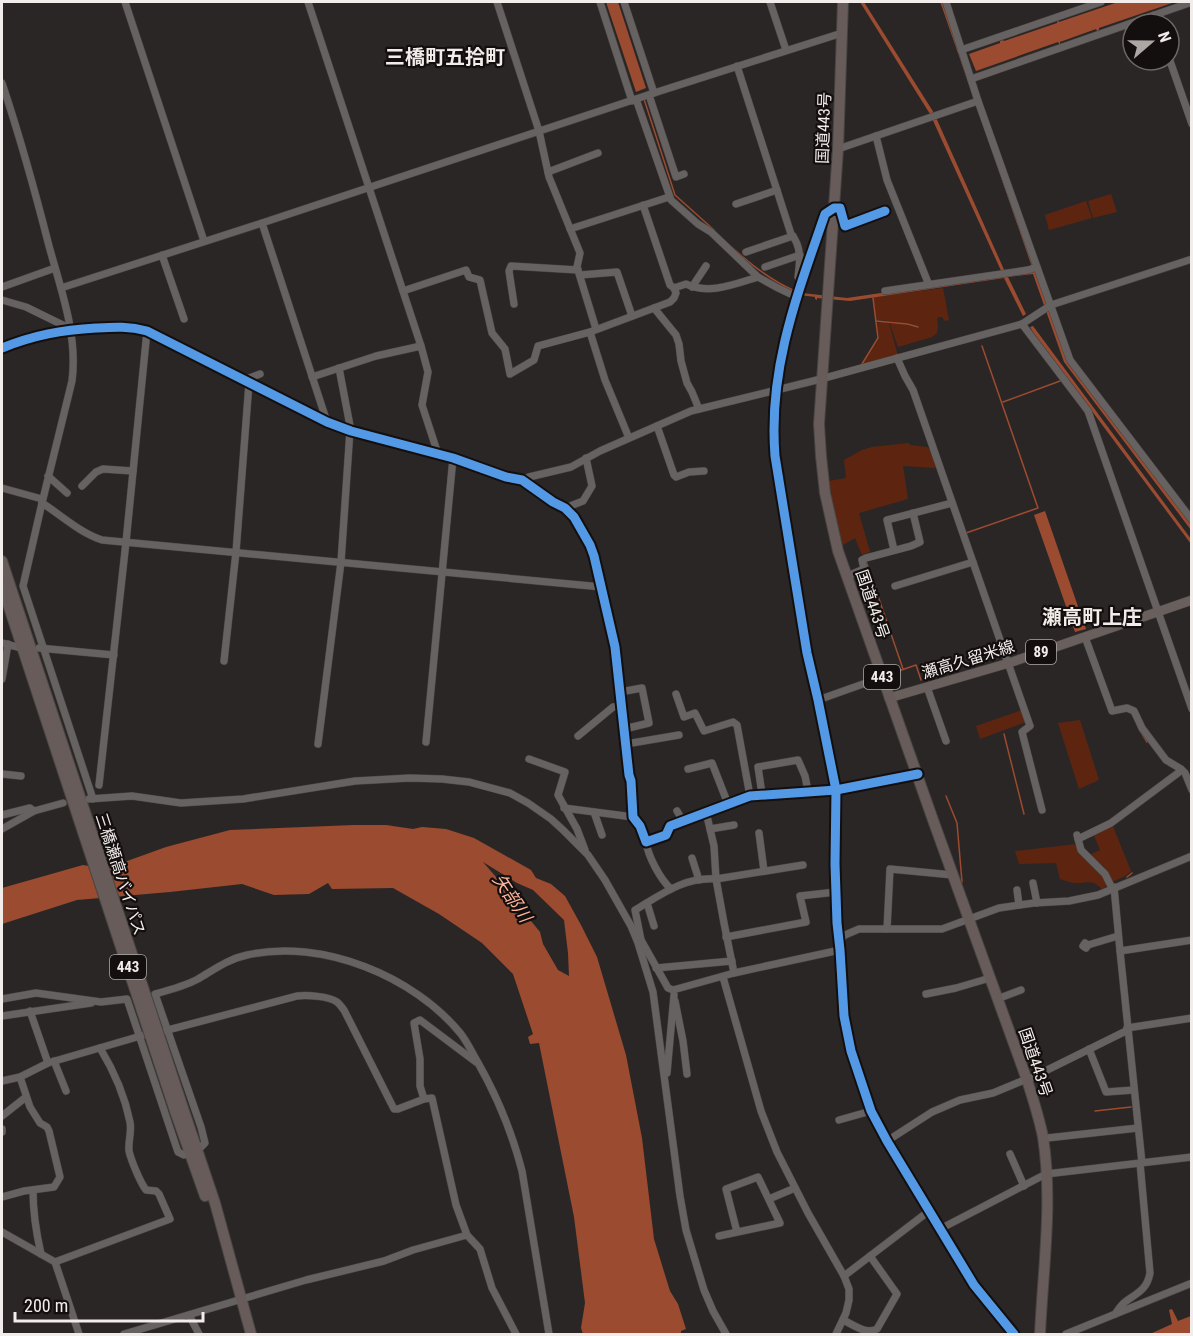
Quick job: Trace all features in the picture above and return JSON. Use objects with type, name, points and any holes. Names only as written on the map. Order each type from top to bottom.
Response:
[{"type":"highway","name":"国道443号","points":[[843,2],[838,149],[819,424],[825,493],[838,551],[1039,1117],[1046,1174],[1040,1335]]},
{"type":"highway","name":"三橋瀬高バイパス","points":[[2,561],[32,648],[84,822],[193,1152],[238,1301],[251,1335]]},
{"type":"highway","name":"三橋瀬高バイパス","points":[[2,586],[32,648]]},
{"type":"highway","name":"三橋瀬高バイパス","points":[[238,1301],[244,1335]]},
{"type":"main road","name":"瀬高久留米線","points":[[889,698],[1009,663],[1191,600]]},
{"type":"street","points":[[125,2],[204,241]]},
{"type":"street","points":[[308,2],[428,372],[423,405],[438,454]]},
{"type":"street","points":[[497,2],[539,131],[548,172],[580,253],[577,267],[605,380],[629,438]]},
{"type":"street","points":[[600,2],[670,200],[711,232],[758,276],[797,297]]},
{"type":"street","points":[[624,2],[676,177],[684,174]]},
{"type":"street","points":[[770,2],[786,50]]},
{"type":"street","points":[[946,2],[978,100],[1070,360],[1191,520]]},
{"type":"street","points":[[962,50],[1101,2]]},
{"type":"street","points":[[1163,12],[1191,2]]},
{"type":"street","points":[[971,78],[1121,26]]},
{"type":"street","points":[[61,288],[842,33]]},
{"type":"street","points":[[736,66],[790,234],[793,236],[800,255],[798,277],[802,281]]},
{"type":"street","points":[[1174,72],[1191,124]]},
{"type":"street","points":[[2,83],[19,134],[61,288],[71,329],[73,362],[72,381],[23,586],[32,648],[91,799],[132,796],[181,803],[243,799],[355,781],[410,778],[460,781],[489,787],[520,798],[564,830],[588,855]]},
{"type":"street","points":[[838,149],[978,100]]},
{"type":"street","points":[[876,136],[887,180],[929,285]]},
{"type":"street","points":[[548,172],[598,153]]},
{"type":"street","points":[[736,204],[777,190]]},
{"type":"street","points":[[570,229],[669,196]]},
{"type":"street","points":[[643,205],[670,285],[675,288]]},
{"type":"street","points":[[885,211],[845,226],[840,208],[834,208],[825,214],[797,297],[780,362],[774,418],[775,456],[802,625],[836,790],[837,923],[844,1016],[851,1051],[871,1110],[887,1141],[974,1285],[1014,1335]]},
{"type":"street","points":[[262,223],[327,422]]},
{"type":"street","points":[[746,252],[793,236]]},
{"type":"street","points":[[162,255],[184,319]]},
{"type":"street","points":[[765,267],[800,255]]},
{"type":"street","points":[[522,480],[571,467],[600,451],[691,411],[821,379],[1022,324],[1051,305],[1191,259]]},
{"type":"street","points":[[514,304],[509,271],[511,266],[579,273],[617,272],[632,316]]},
{"type":"street","points":[[692,287],[706,266]]},
{"type":"street","points":[[885,291],[1037,267]]},
{"type":"street","points":[[2,287],[55,268]]},
{"type":"street","points":[[403,291],[466,270],[469,277],[480,280],[492,333],[505,349],[510,374],[534,360],[538,346],[593,330],[670,302],[676,293],[675,288]]},
{"type":"street","points":[[675,288],[686,284],[694,288],[723,288],[758,276]]},
{"type":"street","points":[[2,300],[26,307],[71,329]]},
{"type":"street","points":[[654,308],[676,335],[680,344],[681,361],[687,383],[699,409]]},
{"type":"street","points":[[1022,324],[1088,411],[1191,709]]},
{"type":"street","points":[[2,348],[51,332],[71,329],[118,327],[147,331],[327,422],[522,480],[565,508],[574,517],[590,545],[602,587],[615,647],[633,817],[640,826],[647,849],[664,883],[671,889]]},
{"type":"street","points":[[99,784],[147,331]]},
{"type":"street","points":[[312,377],[376,356],[420,346]]},
{"type":"street","points":[[897,358],[913,390],[1030,726],[1022,732],[1042,810]]},
{"type":"street","points":[[318,744],[341,562],[351,430],[339,368]]},
{"type":"street","points":[[246,382],[260,374]]},
{"type":"street","points":[[224,661],[236,552],[246,382]]},
{"type":"street","points":[[657,426],[676,477],[688,472],[704,471]]},
{"type":"street","points":[[426,742],[453,458]]},
{"type":"street","points":[[565,508],[583,501],[592,486],[586,458]]},
{"type":"street","points":[[82,486],[96,472],[103,469],[133,471]]},
{"type":"street","points":[[48,476],[67,493]]},
{"type":"street","points":[[2,488],[42,501],[94,537],[102,540],[602,587]]},
{"type":"street","points":[[894,550],[887,520],[952,503]]},
{"type":"street","points":[[850,575],[864,569],[862,560],[866,558],[920,542],[913,513]]},
{"type":"street","points":[[895,586],[973,562]]},
{"type":"street","points":[[1085,637],[1112,711],[1127,708],[1134,711],[1142,729],[1166,760],[1185,772],[1191,790]]},
{"type":"street","points":[[2,679],[5,643],[32,648],[114,655]]},
{"type":"street","points":[[818,700],[863,684]]},
{"type":"street","points":[[927,687],[946,741]]},
{"type":"street","points":[[620,692],[642,688],[650,723],[624,729]]},
{"type":"street","points":[[676,694],[684,717],[695,713],[704,731],[733,722],[737,725],[750,796]]},
{"type":"street","points":[[578,736],[613,707],[622,706]]},
{"type":"street","points":[[626,744],[679,735]]},
{"type":"street","points":[[529,759],[565,772],[558,795],[564,808],[577,829],[588,855],[616,898],[639,941],[668,988],[674,993],[687,1074]]},
{"type":"street","points":[[762,794],[758,767],[798,760],[808,791]]},
{"type":"street","points":[[688,769],[712,763],[728,804]]},
{"type":"street","points":[[1115,1314],[1123,1304],[1140,1293],[1149,1280],[1150,1273],[1138,1128],[1113,888],[1105,874],[1081,850],[1078,837],[1111,823],[1178,773]]},
{"type":"street","points":[[2,774],[21,776]]},
{"type":"street","points":[[646,842],[666,835],[670,826],[750,796],[836,790],[918,774]]},
{"type":"street","points":[[2,829],[34,811],[63,803]]},
{"type":"street","points":[[2,815],[30,808],[34,811]]},
{"type":"street","points":[[564,808],[633,817]]},
{"type":"street","points":[[677,811],[683,821]]},
{"type":"street","points":[[594,812],[602,835]]},
{"type":"street","points":[[706,812],[714,846],[716,879],[734,973]]},
{"type":"street","points":[[710,829],[734,825]]},
{"type":"street","points":[[759,833],[764,871]]},
{"type":"street","points":[[840,940],[845,935],[859,929],[942,929],[999,909],[1083,899],[1098,895],[1191,856]]},
{"type":"street","points":[[692,858],[699,880]]},
{"type":"street","points":[[726,1335],[704,1290],[686,1230],[653,992],[639,941],[635,910],[684,883],[803,865]]},
{"type":"street","points":[[887,929],[890,869],[953,875]]},
{"type":"street","points":[[1033,883],[1037,903]]},
{"type":"street","points":[[1017,890],[1019,905]]},
{"type":"street","points":[[726,937],[806,922],[800,896],[836,892]]},
{"type":"street","points":[[647,903],[654,926]]},
{"type":"street","points":[[1088,945],[1118,936]]},
{"type":"street","points":[[1120,951],[1191,940]]},
{"type":"street","points":[[674,993],[734,973],[840,950]]},
{"type":"street","points":[[2,1016],[155,994],[182,987],[232,959],[248,954],[292,951],[334,957],[369,968],[396,980],[452,1024],[465,1040],[485,1073],[499,1103],[522,1171],[549,1335]]},
{"type":"street","points":[[656,968],[732,961]]},
{"type":"street","points":[[723,977],[761,1111],[777,1152],[849,1289],[846,1313],[836,1335]]},
{"type":"street","points":[[926,994],[990,978]]},
{"type":"street","points":[[997,999],[1021,990]]},
{"type":"street","points":[[2,999],[36,993],[101,1002]]},
{"type":"street","points":[[665,1083],[674,993]]},
{"type":"street","points":[[127,999],[178,1152],[184,1155],[193,1152],[205,1143],[155,994]]},
{"type":"street","points":[[2,1081],[20,1077],[51,1062],[140,1036],[297,996],[331,999],[344,1010],[394,1108],[398,1109],[432,1098],[456,1205],[467,1234],[480,1249],[492,1288],[516,1335]]},
{"type":"street","points":[[30,1011],[66,1091]]},
{"type":"street","points":[[887,1141],[932,1112],[960,1100],[993,1093],[1024,1080],[1128,1029],[1191,1018]]},
{"type":"street","points":[[424,1099],[420,1086],[420,1059],[414,1023],[420,1020],[478,1063]]},
{"type":"street","points":[[55,1262],[170,1219],[159,1194],[156,1191],[146,1190],[142,1185],[129,1151],[131,1126],[126,1105],[110,1064],[100,1048]]},
{"type":"street","points":[[1089,1049],[1106,1092],[1134,1090]]},
{"type":"street","points":[[2,1197],[54,1187],[60,1177],[49,1131],[40,1123],[26,1097],[20,1077]]},
{"type":"street","points":[[2,1116],[26,1097]]},
{"type":"street","points":[[839,1120],[871,1110]]},
{"type":"street","points":[[1047,1138],[1138,1128]]},
{"type":"street","points":[[1010,1154],[1024,1186]]},
{"type":"street","points":[[940,1229],[1046,1174],[1191,1157]]},
{"type":"street","points":[[719,1236],[737,1232],[780,1222],[758,1177],[726,1189],[737,1232]]},
{"type":"street","points":[[769,1199],[795,1188]]},
{"type":"street","points":[[33,1190],[35,1232],[41,1254]]},
{"type":"street","points":[[844,1276],[929,1211]]},
{"type":"street","points":[[2,1232],[55,1262],[79,1335]]},
{"type":"street","points":[[124,1335],[306,1280],[384,1261],[467,1234]]},
{"type":"street","points":[[843,1320],[872,1332],[877,1329],[897,1294],[870,1256]]},
{"type":"street","points":[[1066,1335],[1191,1283]]},
{"type":"street","points":[[189,1315],[199,1335]]},
{"type":"shaded area","points":[[606,2],[618,2],[646,88],[636,92]]},
{"type":"shaded area","points":[[860,2],[864,2],[934,113],[1006,274],[1033,270],[940,2],[942,2],[1067,359],[1191,524],[1191,530],[1064,362],[1033,274],[1008,277],[1026,314],[1023,316],[1004,278],[850,301],[817,298],[817,300],[815,297],[800,295],[796,290],[802,293],[847,298],[1003,275],[930,114]]},
{"type":"shaded area","points":[[1118,2],[1175,2],[1146,12],[1121,12],[1121,20],[1099,28],[1097,31],[1096,29],[1060,42],[1060,45],[1058,42],[976,71],[969,54],[1000,43],[1000,41],[1057,23],[1058,19],[1059,22]]},
{"type":"shaded area","points":[[1111,194],[1117,212],[1093,218],[1088,201]]},
{"type":"shaded area","points":[[1086,201],[1092,218],[1049,230],[1045,215]]},
{"type":"shaded area","points":[[943,288],[949,320],[945,321],[942,317],[937,318],[937,333],[932,337],[898,347],[890,324],[919,327],[890,321],[876,320],[873,297]]},
{"type":"shaded area","points":[[877,323],[889,323],[898,356],[863,364],[879,339]]},
{"type":"shaded area","points":[[1033,326],[1191,539],[1191,544],[1033,332],[1030,327]]},
{"type":"shaded area","points":[[909,443],[927,447],[931,451],[936,468],[903,466],[908,499],[859,513],[870,552],[862,555],[855,538],[843,545],[836,522],[829,481],[846,478],[844,460],[862,450]]},
{"type":"shaded area","points":[[1045,511],[1082,618],[1081,624],[1084,623],[1086,629],[1075,632],[1034,515]]},
{"type":"shaded area","points":[[1022,710],[1026,722],[980,739],[976,726]]},
{"type":"shaded area","points":[[1080,720],[1099,780],[1079,789],[1058,723]]},
{"type":"shaded area","points":[[1112,824],[1131,871],[1112,882],[1103,866],[1089,855],[1100,850],[1093,833]]},
{"type":"shaded area","points":[[354,825],[446,829],[474,838],[531,870],[536,878],[551,884],[565,896],[597,957],[626,1055],[642,1138],[654,1239],[670,1291],[678,1304],[686,1329],[681,1331],[681,1334],[583,1334],[581,1328],[585,1303],[574,1217],[539,1043],[530,1044],[528,1037],[533,1034],[513,974],[482,943],[439,914],[393,888],[332,889],[328,883],[309,894],[274,895],[242,884],[77,900],[2,924],[2,888],[83,865],[105,869],[166,847],[230,830]],"holes":[[[483,862],[533,890],[564,920],[569,976],[558,970],[543,944],[540,932],[522,910],[514,909],[509,892]]]},
{"type":"shaded area","points":[[1077,844],[1083,857],[1098,870],[1108,885],[1102,889],[1093,883],[1075,883],[1060,879],[1056,863],[1019,864],[1015,851]]},
{"type":"shaded area","points":[[1172,1309],[1178,1321],[1191,1316],[1191,1334],[1150,1334],[1172,1324],[1169,1310]]},
{"type":"waterway","points":[[644,99],[675,195],[714,230]]},
{"type":"waterway","points":[[717,234],[763,273],[795,291]]},
{"type":"waterway","points":[[862,364],[878,338],[873,298]]},
{"type":"waterway","points":[[876,321],[918,327]]},
{"type":"waterway","points":[[966,533],[1038,508],[982,346]]},
{"type":"waterway","points":[[1003,402],[1060,381]]},
{"type":"waterway","points":[[866,561],[903,669]]},
{"type":"waterway","points":[[887,675],[916,665],[921,680]]},
{"type":"waterway","points":[[1139,729],[1147,742]]},
{"type":"waterway","points":[[1004,734],[1024,814]]},
{"type":"waterway","points":[[946,796],[957,823],[962,882]]},
{"type":"waterway","points":[[1127,877],[1132,873]]},
{"type":"waterway","points":[[1095,1111],[1131,1107]]},
{"type":"cycle path","points":[[885,211],[845,226],[840,208],[834,208],[825,214],[795,303],[780,363],[774,424],[775,456],[807,653],[836,790],[837,923],[844,1016],[851,1051],[871,1111],[887,1141],[974,1285],[1014,1334]]},
{"type":"cycle path","points":[[2,348],[37,336],[71,330],[122,327],[147,331],[327,422],[522,480],[565,508],[574,517],[594,556],[615,647],[631,781],[633,817],[640,826],[646,842],[666,835],[670,826],[750,796],[836,790],[918,774]]},
{"type":"district","name":"三橋町五拾町","points":[[445,57]]},
{"type":"district","name":"瀬高町上庄","points":[[1092,617]]},
{"type":"water label","name":"矢部川","points":[[512,898]]}]
